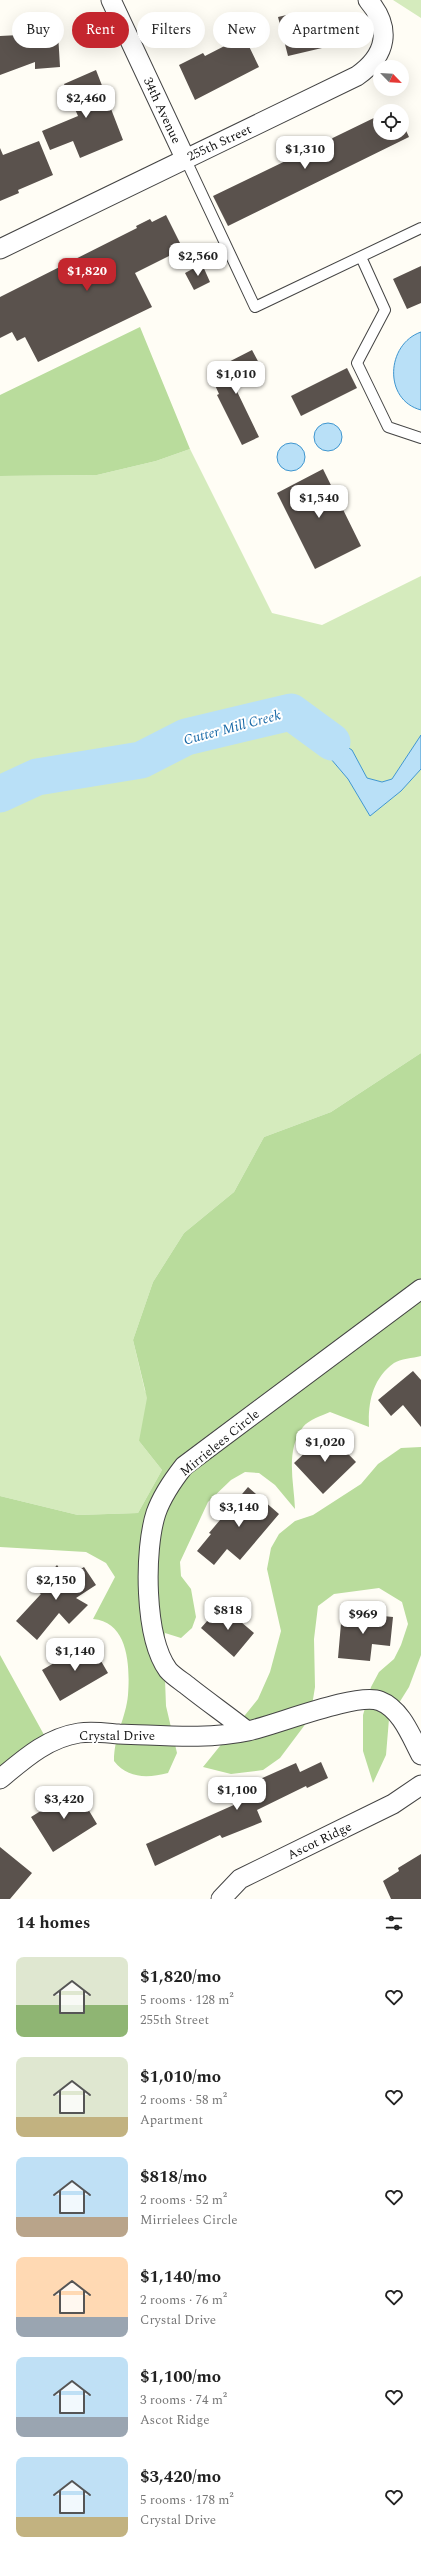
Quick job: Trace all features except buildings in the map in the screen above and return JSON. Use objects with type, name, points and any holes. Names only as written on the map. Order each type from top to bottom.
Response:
[{"type":"street","name":"34th Avenue","points":[[111,0],[185,158]]},
{"type":"street","name":"255th Street","points":[[0,249],[185,158],[357,76],[370,67],[382,49],[384,30],[379,13],[368,0]]},
{"type":"street","name":"Mirrielees Circle","points":[[247,1731],[168,1671],[159,1653],[153,1631],[148,1582],[150,1538],[157,1512],[172,1481],[184,1466],[421,1289]]},
{"type":"street","points":[[247,1731],[330,1706],[365,1700],[379,1700],[398,1713],[421,1754]]},
{"type":"street","name":"Crystal Drive","points":[[0,1779],[30,1753],[48,1742],[80,1733],[210,1736],[247,1731]]},
{"type":"street","name":"Ascot Ridge","points":[[221,1899],[240,1879],[393,1804],[421,1785]]},
{"type":"lane","name":"34th Avenue","points":[[185,158],[255,307],[361,257]]},
{"type":"lane","points":[[421,228],[361,257],[385,310],[357,363],[388,427],[421,438]]},
{"type":"green space","points":[[393,0],[421,0],[421,18]]},
{"type":"green space","points":[[140,327],[190,449],[156,461],[97,475],[0,476],[0,395]]},
{"type":"green space","points":[[190,449],[272,613],[322,625],[421,576],[421,735],[392,779],[382,782],[367,778],[352,750],[292,713],[348,779],[370,816],[401,791],[421,769],[421,1053],[331,1112],[264,1137],[234,1192],[184,1233],[153,1282],[133,1340],[145,1391],[192,1433],[139,1441],[162,1470],[138,1513],[78,1515],[0,1496],[0,476],[97,475],[156,461]]},
{"type":"green space","points":[[421,1053],[421,1356],[394,1363],[381,1376],[376,1384],[371,1400],[369,1409],[369,1427],[330,1412],[305,1424],[297,1436],[292,1456],[292,1478],[295,1509],[275,1485],[259,1473],[245,1472],[231,1480],[208,1502],[180,1562],[181,1576],[191,1589],[196,1617],[192,1628],[181,1638],[165,1633],[164,1653],[166,1706],[177,1753],[168,1773],[153,1776],[139,1776],[132,1774],[120,1767],[114,1761],[116,1743],[128,1695],[129,1684],[125,1648],[114,1628],[105,1622],[93,1619],[115,1577],[106,1563],[86,1552],[0,1547],[0,1496],[78,1515],[138,1513],[162,1470],[139,1441],[147,1398],[133,1340],[153,1282],[184,1233],[234,1192],[264,1137],[331,1112]]},
{"type":"green space","points":[[421,1447],[421,1655],[409,1687],[389,1719],[386,1755],[373,1783],[363,1751],[363,1715],[371,1687],[379,1672],[394,1659],[401,1645],[408,1624],[402,1602],[379,1588],[334,1594],[318,1606],[314,1639],[315,1687],[310,1718],[280,1758],[263,1770],[231,1774],[203,1767],[258,1699],[270,1672],[281,1631],[267,1569],[271,1548],[279,1534],[295,1521],[313,1515],[361,1484],[378,1464],[401,1448]]},
{"type":"green space","points":[[0,1655],[48,1742],[0,1779]]},
{"type":"water","points":[[421,332],[421,410],[409,404],[400,395],[395,384],[394,372],[396,359],[401,348],[409,338]]},
{"type":"water","points":[[328,423],[338,427],[342,437],[338,447],[328,451],[318,447],[314,437],[318,427]]},
{"type":"water","points":[[291,443],[301,447],[305,457],[301,467],[291,471],[281,467],[277,457],[281,447]]},
{"type":"water","points":[[291,712],[352,750],[367,778],[382,782],[392,779],[421,735],[421,769],[401,791],[370,816],[348,779]]},
{"type":"waterway","name":"Cutter Mill Creek","points":[[0,794],[37,777],[141,760],[186,737],[291,712],[332,742]]}]
